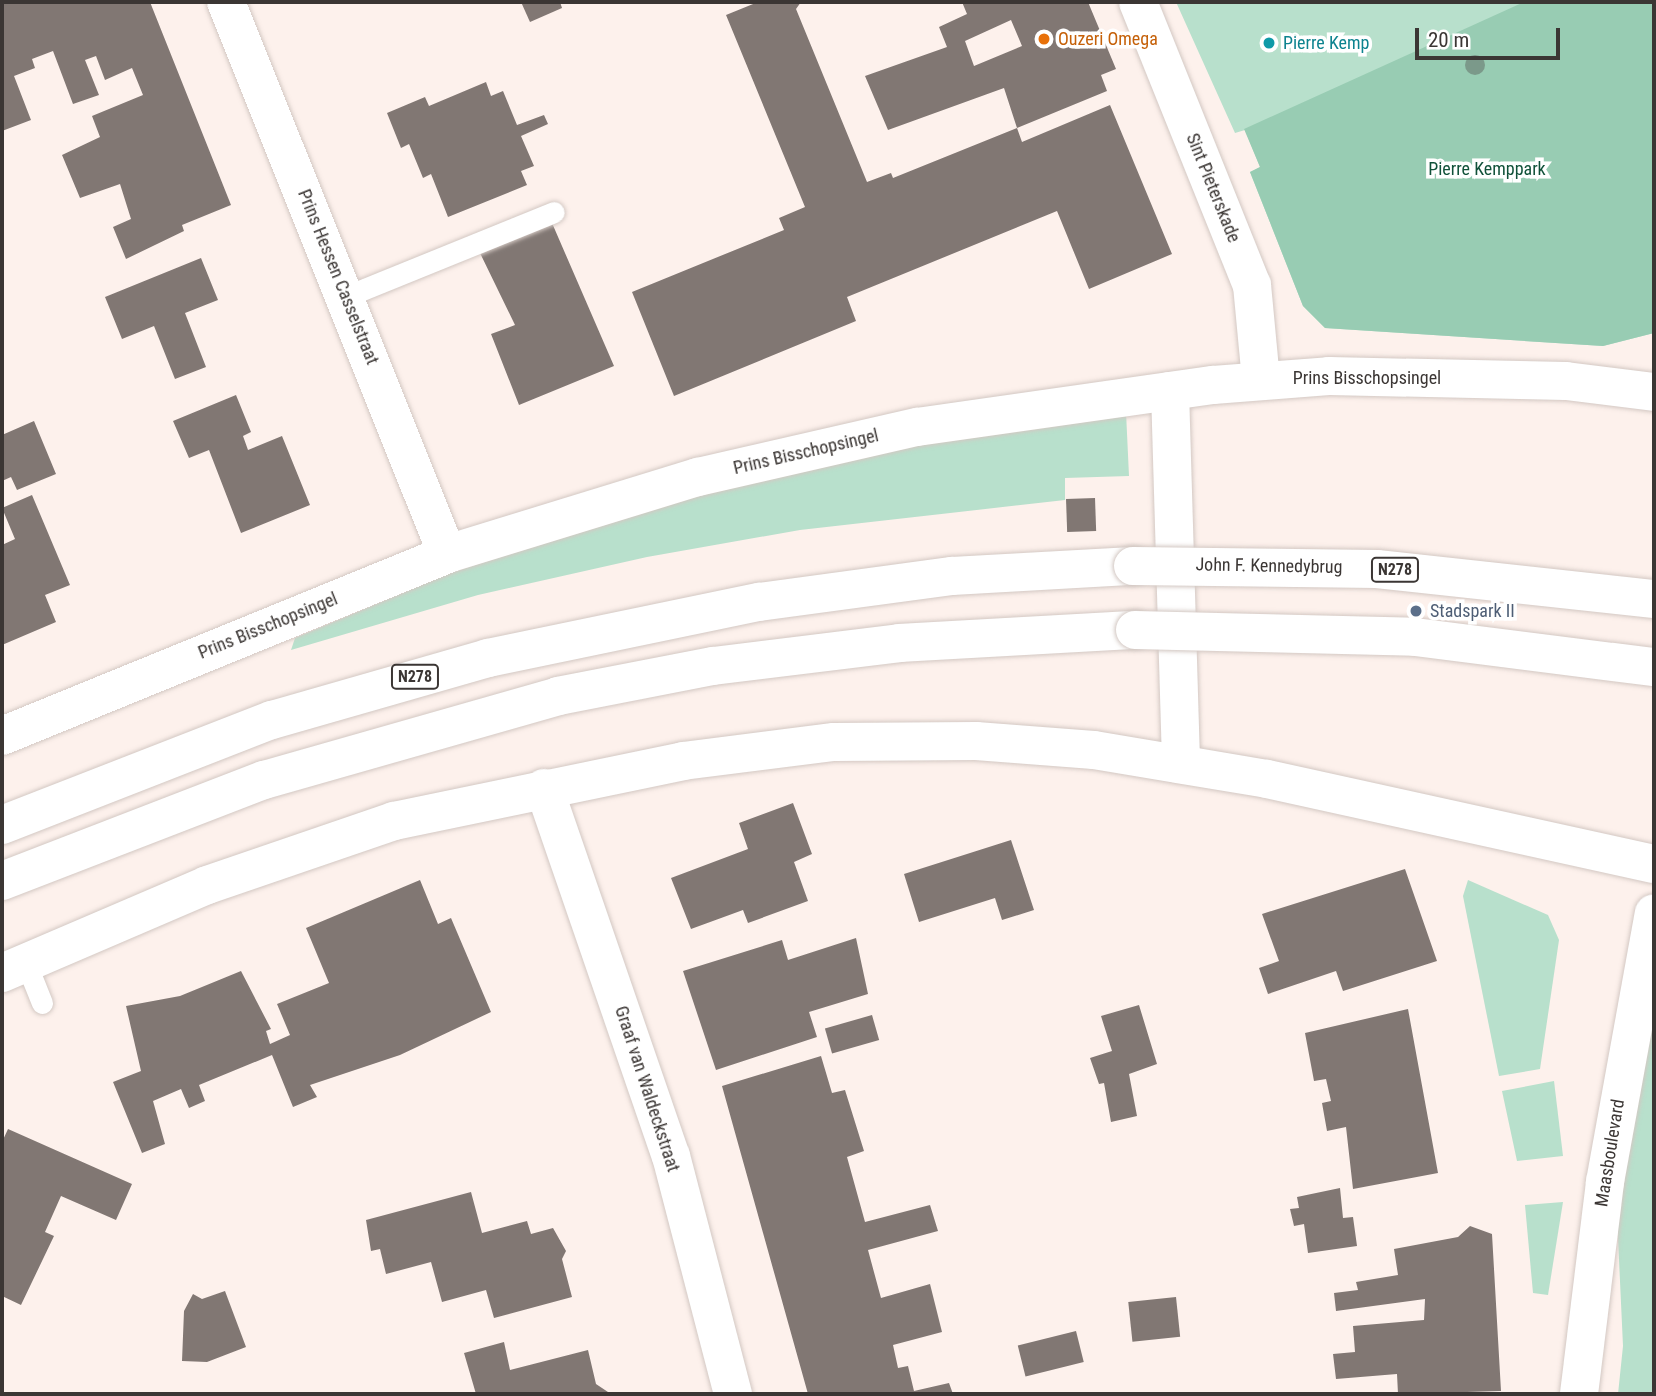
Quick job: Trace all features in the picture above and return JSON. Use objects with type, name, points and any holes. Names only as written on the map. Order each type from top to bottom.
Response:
[{"type":"main road","name":"Prins Hessen Casselstraat","points":[[226,2],[346,296],[447,554]]},
{"type":"main road","name":"Sint Pieterskade","points":[[1138,2],[1252,285],[1261,380]]},
{"type":"main road","name":"Prins Bisschopsingel","points":[[2,736],[447,554],[770,459],[953,421],[1261,380],[1382,376],[1650,388]]},
{"type":"main road","points":[[1170,391],[1181,764]]},
{"type":"main road","name":"John F. Kennedybrug","points":[[2,825],[272,720],[488,658],[759,602],[990,573],[1133,566],[1377,569],[1654,599]]},
{"type":"main road","points":[[2,881],[312,764],[558,696],[887,644],[1135,630],[1415,637],[1654,667]]},
{"type":"main road","points":[[14,968],[331,840],[544,788],[730,753],[889,740],[1069,747],[1181,764],[1654,864]]},
{"type":"main road","name":"Graaf van Waldeckstraat","points":[[544,788],[671,1156],[733,1394]]},
{"type":"main road","name":"Maasboulevard","points":[[1573,1388],[1609,1155],[1654,913]]},
{"type":"lane","points":[[346,296],[554,212]]},
{"type":"lane","points":[[14,968],[42,1003]]},
{"type":"green space","name":"Pierre Kemppark","points":[[1176,2],[1654,2],[1654,333],[1603,346],[1325,328],[1303,306],[1250,172],[1260,167],[1245,130],[1235,133]]},
{"type":"green space","name":"Pierre Kemppark","points":[[1524,2],[1654,2],[1654,333],[1603,346],[1325,328],[1303,306],[1250,172],[1260,167],[1244,129]]},
{"type":"green space","points":[[1126,412],[1129,476],[1065,478],[1065,500],[800,530],[647,557],[478,595],[291,650],[295,638],[451,573],[703,490],[912,445]]},
{"type":"green space","points":[[1468,880],[1548,915],[1559,940],[1540,1069],[1499,1076],[1463,896]]},
{"type":"green space","points":[[1654,980],[1654,1394],[1618,1394],[1623,1346],[1616,1195]]},
{"type":"green space","points":[[1554,1081],[1563,1156],[1517,1161],[1502,1091]]},
{"type":"green space","points":[[1563,1202],[1548,1295],[1533,1293],[1525,1205]]},
{"type":"building","points":[[2,2],[150,2],[231,205],[182,225],[184,231],[126,259],[113,227],[131,219],[120,184],[80,198],[62,155],[100,137],[92,116],[143,95],[132,68],[105,80],[96,56],[85,60],[99,95],[73,104],[53,51],[32,59],[35,68],[14,76],[31,120],[2,131]]},
{"type":"building","points":[[521,2],[560,2],[562,8],[530,22]]},
{"type":"building","points":[[758,2],[801,2],[796,9],[867,182],[891,173],[893,178],[1017,128],[1022,142],[1110,105],[1172,254],[1089,289],[1057,211],[847,297],[856,321],[674,396],[632,292],[784,230],[779,218],[805,207],[726,15]]},
{"type":"building","points":[[962,2],[1088,2],[1116,69],[1101,75],[1107,91],[1017,128],[1004,88],[888,130],[865,76],[947,47],[939,27],[967,14]],"holes":[[[1011,20],[1022,46],[974,66],[965,41]]]},
{"type":"building","points":[[486,82],[491,96],[503,91],[517,125],[544,115],[548,124],[521,136],[534,166],[521,171],[527,185],[448,217],[431,174],[423,178],[409,144],[401,148],[387,113],[425,97],[429,106]]},
{"type":"building","points":[[552,223],[614,366],[519,405],[491,334],[515,325],[480,253]]},
{"type":"building","points":[[201,258],[218,300],[185,313],[206,367],[175,379],[154,326],[122,339],[105,297]]},
{"type":"building","points":[[236,395],[251,432],[243,436],[248,450],[282,436],[310,505],[241,533],[209,450],[189,458],[173,421]]},
{"type":"building","points":[[34,421],[56,474],[17,490],[11,477],[2,481],[2,435]]},
{"type":"building","points":[[32,495],[70,585],[45,595],[56,622],[2,645],[2,545],[15,539],[2,508]]},
{"type":"building","points":[[1095,498],[1096,531],[1067,532],[1066,499]]},
{"type":"building","points":[[793,803],[812,854],[794,862],[808,901],[748,923],[743,910],[691,929],[671,878],[748,849],[739,823]]},
{"type":"building","points":[[1011,840],[1034,910],[1002,920],[995,898],[919,922],[904,874]]},
{"type":"building","points":[[1405,869],[1437,961],[1343,991],[1336,971],[1268,994],[1259,968],[1279,961],[1262,914]]},
{"type":"building","points":[[420,880],[438,924],[451,918],[491,1012],[400,1055],[310,1085],[317,1097],[293,1107],[272,1055],[199,1085],[205,1101],[189,1108],[181,1089],[153,1101],[165,1144],[142,1153],[113,1082],[141,1071],[126,1006],[180,996],[241,971],[271,1029],[266,1031],[270,1044],[290,1035],[277,1004],[329,983],[306,928]]},
{"type":"building","points":[[856,938],[868,994],[809,1012],[817,1037],[716,1070],[683,971],[782,940],[788,960]]},
{"type":"building","points":[[1139,1005],[1157,1064],[1129,1074],[1137,1116],[1111,1122],[1104,1083],[1099,1084],[1090,1058],[1112,1051],[1101,1016]]},
{"type":"building","points":[[1408,1009],[1438,1173],[1353,1189],[1346,1127],[1327,1131],[1322,1103],[1331,1101],[1326,1079],[1314,1081],[1305,1033]]},
{"type":"building","points":[[872,1015],[879,1040],[832,1053],[825,1029]]},
{"type":"building","points":[[821,1056],[832,1093],[845,1090],[864,1151],[847,1157],[865,1222],[930,1205],[938,1231],[868,1250],[881,1298],[930,1284],[942,1332],[893,1345],[898,1368],[908,1366],[914,1391],[949,1383],[953,1394],[808,1394],[722,1086]]},
{"type":"building","points":[[8,1129],[132,1184],[116,1220],[61,1196],[45,1232],[54,1236],[21,1305],[2,1296],[2,1142]]},
{"type":"building","points":[[1340,1188],[1343,1218],[1353,1217],[1357,1246],[1308,1253],[1304,1224],[1294,1226],[1290,1209],[1299,1208],[1297,1197]]},
{"type":"building","points":[[471,1192],[482,1233],[527,1221],[531,1234],[553,1228],[566,1251],[562,1259],[572,1297],[494,1318],[486,1290],[442,1302],[431,1262],[386,1274],[380,1249],[371,1251],[366,1220]]},
{"type":"building","points":[[1470,1226],[1492,1234],[1501,1391],[1398,1394],[1397,1374],[1336,1379],[1333,1354],[1355,1352],[1353,1326],[1424,1320],[1425,1299],[1336,1311],[1334,1293],[1358,1290],[1356,1282],[1398,1275],[1394,1249],[1458,1237]]},
{"type":"building","points":[[225,1291],[246,1347],[207,1362],[182,1361],[184,1311],[193,1294],[202,1299]]},
{"type":"building","points":[[1176,1297],[1180,1337],[1132,1342],[1128,1302]]},
{"type":"building","points":[[1076,1331],[1084,1362],[1026,1377],[1018,1346]]},
{"type":"building","points":[[504,1342],[510,1370],[588,1350],[596,1384],[611,1394],[476,1394],[464,1353]]},
{"type":"place","name":"Ouzeri Omega","points":[[1044,39]]},
{"type":"place","name":"Pierre Kemp","points":[[1269,43]]},
{"type":"place","name":"Stadspark II","points":[[1416,611]]}]
